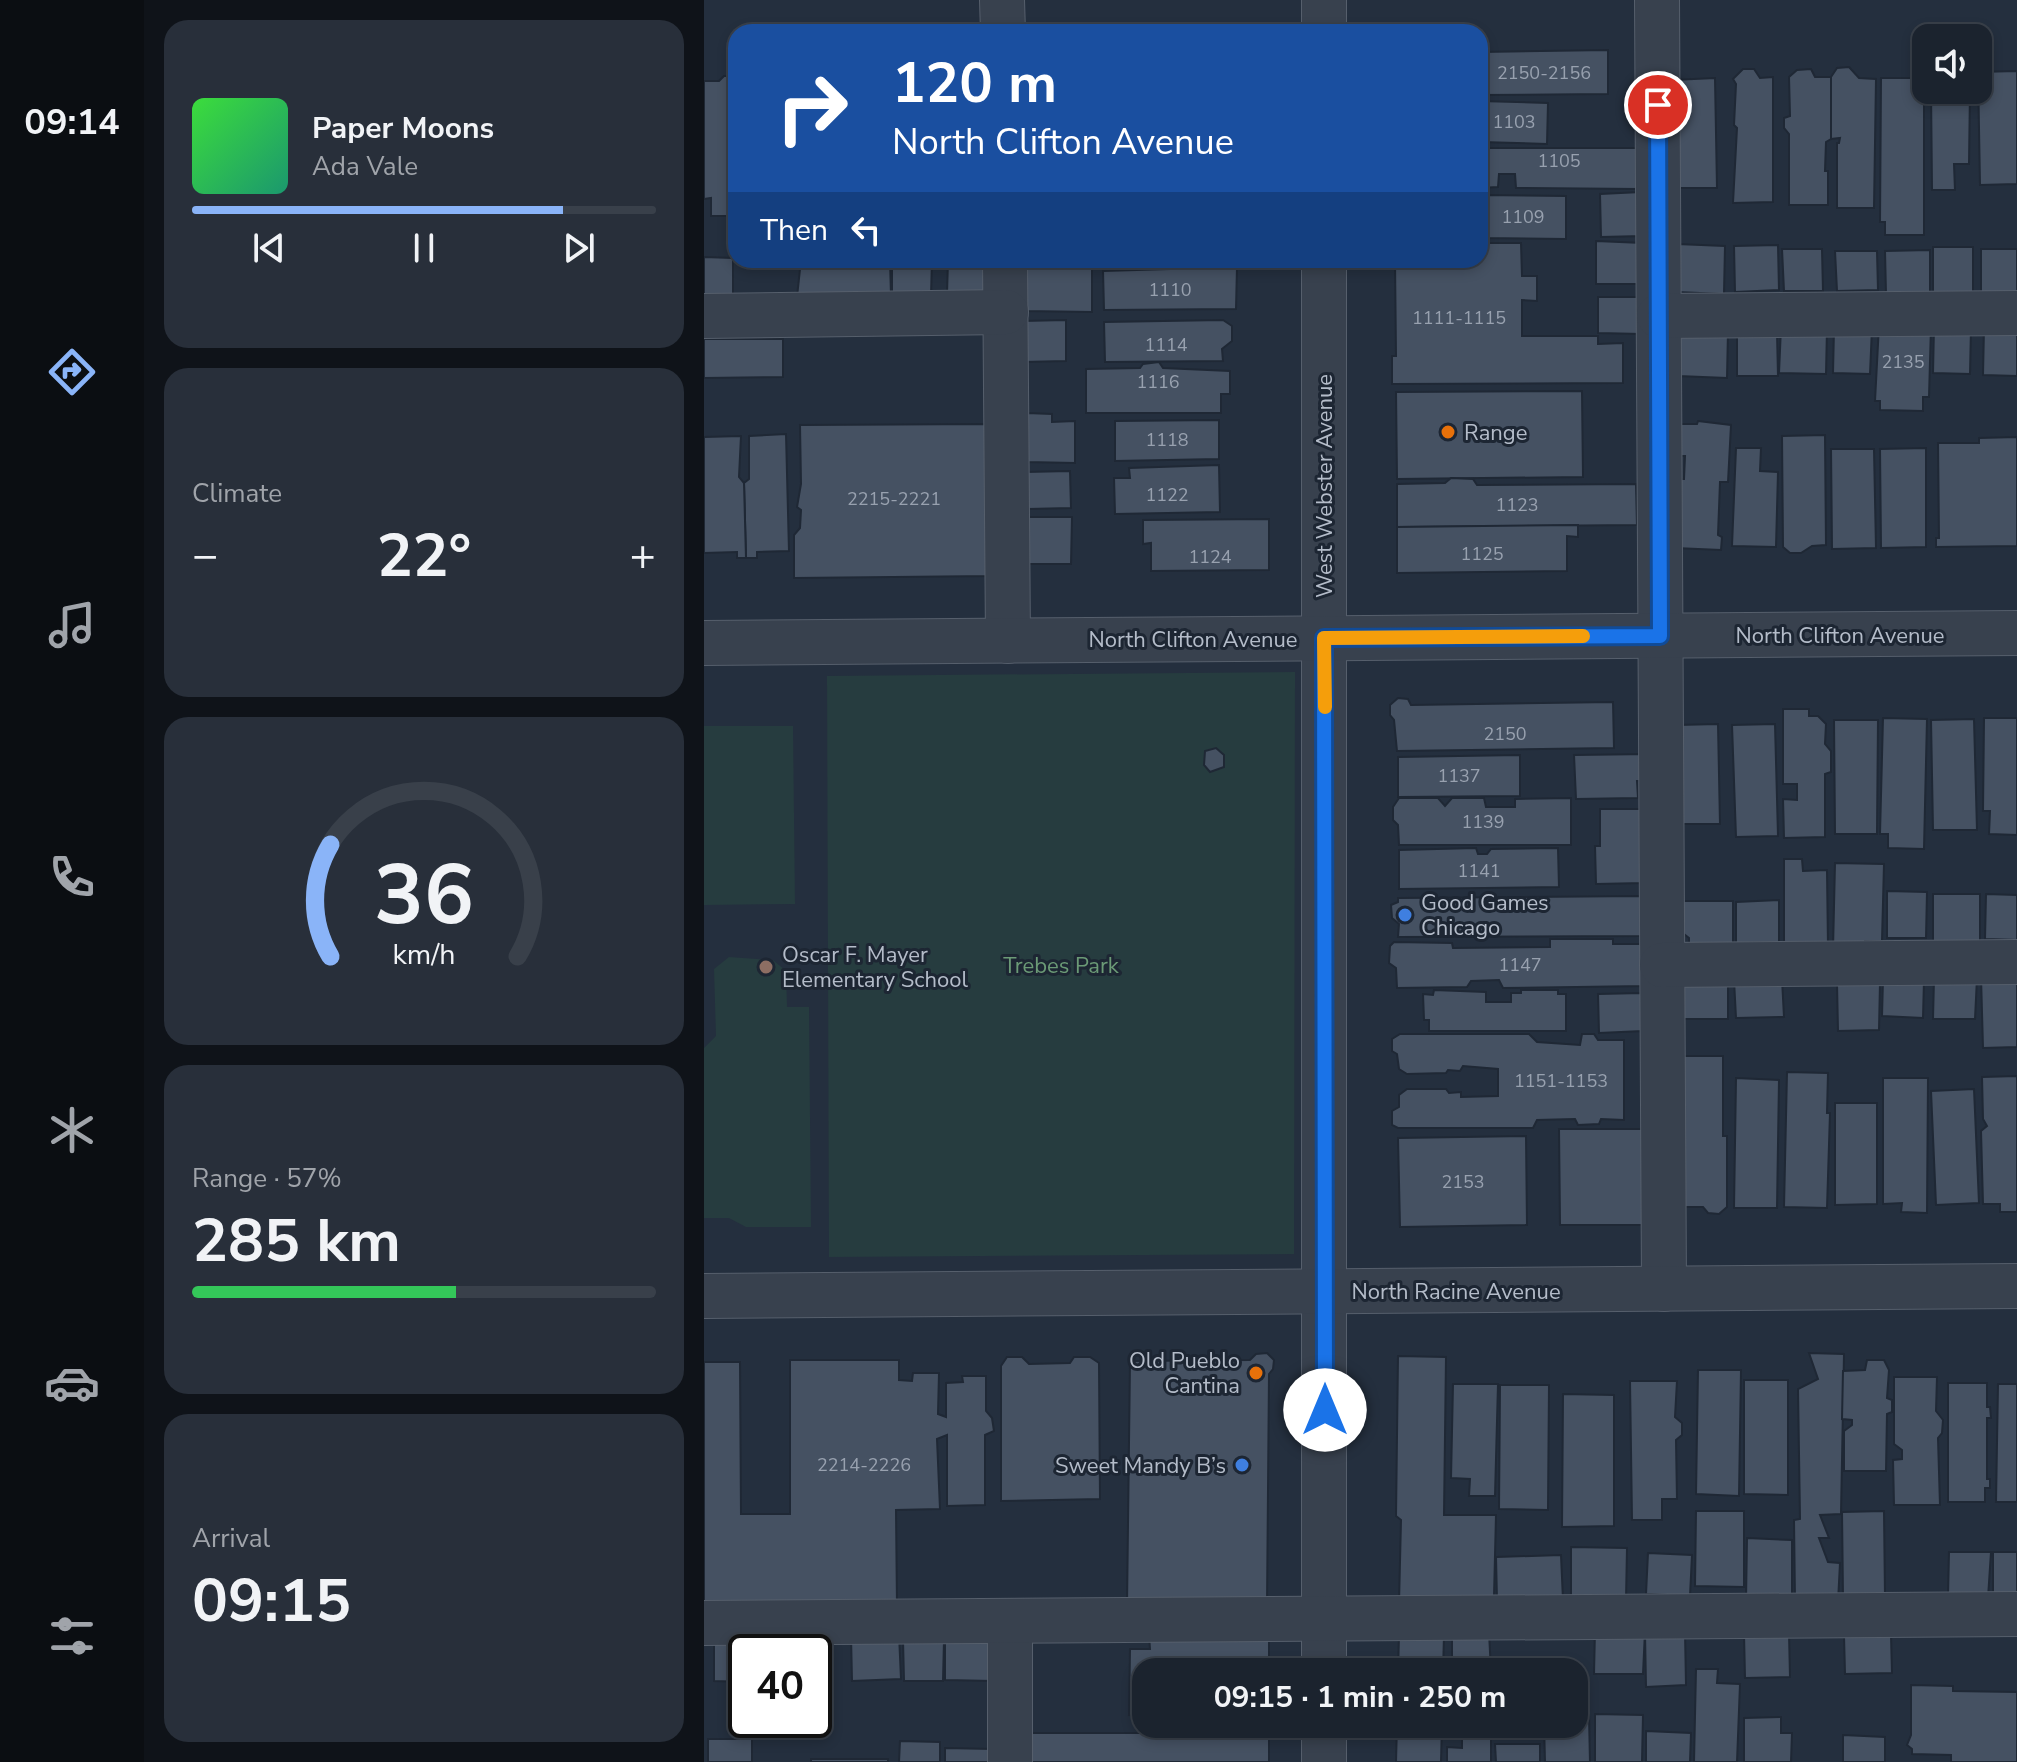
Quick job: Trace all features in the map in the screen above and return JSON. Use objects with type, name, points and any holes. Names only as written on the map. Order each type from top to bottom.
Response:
[{"type":"street","points":[[1002,0],[1003,24]]},
{"type":"street","points":[[1324,0],[1324,24]]},
{"type":"street","points":[[1657,0],[1664,1289]]},
{"type":"street","points":[[1005,268],[1008,641]]},
{"type":"street","name":"West Webster Avenue","points":[[1324,268],[1324,1658]]},
{"type":"street","points":[[704,316],[1006,312]]},
{"type":"street","points":[[1659,316],[2017,313]]},
{"type":"street","name":"North Clifton Avenue","points":[[704,643],[2017,633]]},
{"type":"street","points":[[1662,965],[2017,962]]},
{"type":"street","name":"North Racine Avenue","points":[[704,1296],[2017,1286]]},
{"type":"street","points":[[704,1623],[2017,1614]]},
{"type":"street","points":[[1010,1621],[1010,1762]]},
{"type":"street","points":[[1324,1738],[1324,1762]]},
{"type":"green space","name":"Trebes Park","points":[[1295,672],[1294,1254],[829,1257],[827,676]]},
{"type":"green space","points":[[704,726],[793,726],[795,904],[704,905]]},
{"type":"green space","points":[[729,957],[773,960],[786,971],[787,1007],[809,1007],[811,1227],[746,1227],[729,1218],[704,1218],[704,1048],[716,1036],[714,969]]},
{"type":"building","points":[[1608,50],[1608,94],[1488,95],[1488,52]]},
{"type":"building","points":[[1849,67],[1859,78],[1876,79],[1874,208],[1837,208],[1837,143],[1840,138],[1831,139],[1831,77],[1837,68]]},
{"type":"building","points":[[1743,69],[1754,69],[1760,78],[1773,77],[1773,202],[1733,203],[1737,128],[1734,125],[1736,84],[1733,79]]},
{"type":"building","points":[[1811,69],[1815,77],[1831,77],[1831,139],[1826,142],[1825,171],[1828,171],[1828,205],[1789,205],[1789,134],[1784,128],[1784,118],[1790,116],[1789,77],[1797,70]]},
{"type":"building","points":[[2017,71],[2017,184],[1980,185],[1979,104],[1992,104],[1992,72]]},
{"type":"building","points":[[728,76],[728,216],[711,216],[711,198],[704,199],[704,81],[719,81]]},
{"type":"building","points":[[1715,78],[1717,188],[1674,188],[1673,80]]},
{"type":"building","points":[[1881,78],[1912,78],[1912,104],[1924,104],[1924,235],[1885,235],[1885,222],[1880,222]]},
{"type":"building","points":[[1488,101],[1548,103],[1547,144],[1488,142]]},
{"type":"building","points":[[1931,104],[1970,104],[1969,164],[1954,164],[1955,190],[1932,190]]},
{"type":"building","points":[[1488,148],[1638,148],[1638,189],[1516,188],[1515,174],[1499,174],[1498,187],[1488,188]]},
{"type":"building","points":[[1641,192],[1643,236],[1601,237],[1600,194]]},
{"type":"building","points":[[1488,195],[1566,196],[1566,239],[1488,238]]},
{"type":"building","points":[[1596,241],[1643,243],[1642,284],[1596,284]]},
{"type":"building","points":[[1488,243],[1521,243],[1522,276],[1537,276],[1537,301],[1522,300],[1522,336],[1598,336],[1598,344],[1623,343],[1623,383],[1392,384],[1392,356],[1396,356],[1395,268],[1488,268]]},
{"type":"building","points":[[1677,244],[1725,246],[1724,294],[1676,292]]},
{"type":"building","points":[[1778,245],[1779,290],[1735,292],[1734,246]]},
{"type":"building","points":[[1933,247],[1973,247],[1973,293],[1933,292]]},
{"type":"building","points":[[1782,249],[1822,249],[1823,291],[1784,291]]},
{"type":"building","points":[[1981,249],[2017,249],[2017,293],[1981,292]]},
{"type":"building","points":[[1930,250],[1930,293],[1886,294],[1885,251]]},
{"type":"building","points":[[1835,251],[1877,251],[1878,290],[1837,291]]},
{"type":"building","points":[[704,257],[728,258],[728,268],[733,268],[733,298],[704,298]]},
{"type":"building","points":[[800,268],[890,268],[891,296],[797,297]]},
{"type":"building","points":[[892,268],[932,268],[931,296],[892,295]]},
{"type":"building","points":[[948,268],[990,268],[990,295],[947,294]]},
{"type":"building","points":[[1023,268],[1092,268],[1092,312],[1023,311]]},
{"type":"building","points":[[1237,268],[1236,309],[1104,310],[1103,271]]},
{"type":"building","points":[[1598,297],[1641,297],[1641,334],[1598,333]]},
{"type":"building","points":[[1066,320],[1066,361],[1023,362],[1022,321]]},
{"type":"building","points":[[1223,320],[1232,326],[1232,341],[1222,349],[1223,361],[1105,362],[1104,322]]},
{"type":"building","points":[[1879,325],[1931,326],[1929,397],[1923,397],[1923,411],[1880,410],[1880,401],[1875,401]]},
{"type":"building","points":[[1934,326],[1971,328],[1970,374],[1933,373]]},
{"type":"building","points":[[1781,327],[1827,329],[1826,374],[1779,373]]},
{"type":"building","points":[[1984,327],[2017,327],[2017,376],[1983,375]]},
{"type":"building","points":[[1834,328],[1872,328],[1870,374],[1833,373]]},
{"type":"building","points":[[1680,329],[1728,331],[1727,378],[1678,376]]},
{"type":"building","points":[[1737,332],[1777,332],[1778,376],[1737,376]]},
{"type":"building","points":[[704,339],[783,339],[783,377],[704,378]]},
{"type":"building","points":[[1159,362],[1163,368],[1230,371],[1230,394],[1221,394],[1221,413],[1086,413],[1086,369],[1140,368],[1143,364]]},
{"type":"building","points":[[1582,391],[1583,477],[1397,479],[1396,392]]},
{"type":"building","points":[[1027,413],[1052,414],[1052,422],[1075,421],[1075,463],[1026,462]]},
{"type":"building","points":[[1219,420],[1219,459],[1115,461],[1115,421]]},
{"type":"building","points":[[1698,421],[1731,425],[1728,482],[1720,482],[1718,535],[1722,537],[1721,550],[1675,548],[1679,479],[1684,479],[1685,456],[1678,456],[1678,424],[1697,424]]},
{"type":"building","points":[[991,424],[992,576],[794,578],[794,535],[800,528],[801,510],[797,507],[801,484],[800,425]]},
{"type":"building","points":[[786,434],[789,551],[757,552],[757,558],[746,558],[744,483],[749,479],[749,436]]},
{"type":"building","points":[[1825,435],[1826,545],[1790,553],[1783,547],[1782,436]]},
{"type":"building","points":[[741,436],[739,477],[744,483],[746,558],[737,558],[737,552],[704,553],[704,437]]},
{"type":"building","points":[[2017,437],[2017,546],[1936,547],[1936,538],[1939,538],[1938,443],[1979,443],[1979,438]]},
{"type":"building","points":[[1736,448],[1761,448],[1760,471],[1778,472],[1776,547],[1732,546]]},
{"type":"building","points":[[1926,448],[1926,547],[1881,548],[1880,449]]},
{"type":"building","points":[[1831,449],[1874,449],[1876,548],[1832,549]]},
{"type":"building","points":[[1219,465],[1220,512],[1115,514],[1114,478],[1130,478],[1129,468]]},
{"type":"building","points":[[1070,471],[1071,508],[1028,509],[1025,472]]},
{"type":"building","points":[[1451,478],[1473,479],[1477,485],[1636,484],[1637,525],[1397,527],[1397,484],[1445,483]]},
{"type":"building","points":[[1028,517],[1072,517],[1071,564],[1027,564]]},
{"type":"building","points":[[1269,519],[1269,570],[1151,571],[1151,543],[1143,544],[1143,520]]},
{"type":"building","points":[[1578,525],[1578,537],[1567,536],[1567,571],[1397,573],[1397,527]]},
{"type":"building","points":[[1398,698],[1408,699],[1411,705],[1613,702],[1614,748],[1397,751],[1390,705]]},
{"type":"building","points":[[1783,709],[1809,709],[1809,716],[1818,716],[1826,724],[1825,744],[1831,751],[1831,772],[1825,774],[1825,837],[1784,838],[1783,799],[1797,800],[1797,784],[1783,784]]},
{"type":"building","points":[[1883,718],[1927,719],[1924,849],[1888,848],[1888,834],[1880,834]]},
{"type":"building","points":[[1984,718],[2017,718],[2017,835],[1989,834],[1990,811],[1983,811]]},
{"type":"building","points":[[1974,719],[1977,830],[1933,830],[1931,720]]},
{"type":"building","points":[[1834,720],[1878,720],[1877,834],[1835,834]]},
{"type":"building","points":[[1718,724],[1720,824],[1678,824],[1677,725]]},
{"type":"building","points":[[1775,724],[1778,836],[1736,837],[1732,725]]},
{"type":"building","points":[[1216,748],[1224,755],[1224,767],[1210,772],[1204,765],[1205,751]]},
{"type":"building","points":[[1650,754],[1650,781],[1637,781],[1638,798],[1576,799],[1574,755]]},
{"type":"building","points":[[1520,755],[1520,796],[1398,797],[1398,757]]},
{"type":"building","points":[[1399,798],[1438,798],[1445,806],[1452,798],[1484,798],[1486,807],[1515,807],[1515,799],[1571,798],[1571,845],[1399,845],[1393,807]]},
{"type":"building","points":[[1600,809],[1643,809],[1644,883],[1596,884],[1595,846],[1600,846]]},
{"type":"building","points":[[1476,848],[1478,854],[1487,854],[1491,849],[1558,848],[1559,887],[1399,889],[1399,850]]},
{"type":"building","points":[[1784,859],[1802,859],[1803,871],[1827,870],[1828,947],[1784,948]]},
{"type":"building","points":[[1835,863],[1884,864],[1882,941],[1865,941],[1864,949],[1833,949]]},
{"type":"building","points":[[1887,891],[1927,892],[1926,938],[1887,938]]},
{"type":"building","points":[[1933,894],[1980,894],[1980,942],[1933,941]]},
{"type":"building","points":[[1986,894],[2017,895],[2017,940],[1985,939]]},
{"type":"building","points":[[1643,896],[1643,936],[1398,937],[1399,924],[1392,918],[1391,905],[1398,902],[1398,898]]},
{"type":"building","points":[[1779,900],[1779,942],[1736,943],[1736,902]]},
{"type":"building","points":[[1676,901],[1733,901],[1733,944],[1689,945],[1689,938],[1675,927]]},
{"type":"building","points":[[1550,939],[1613,939],[1613,944],[1646,944],[1646,986],[1503,988],[1499,980],[1471,981],[1467,987],[1397,988],[1396,968],[1389,963],[1390,946],[1394,942],[1452,943],[1453,948],[1550,947]]},
{"type":"building","points":[[2017,976],[2017,1047],[1983,1048],[1981,977]]},
{"type":"building","points":[[1934,978],[1977,978],[1975,1019],[1933,1019]]},
{"type":"building","points":[[1782,979],[1784,1017],[1736,1018],[1734,980]]},
{"type":"building","points":[[1883,979],[1924,980],[1923,1018],[1882,1016]]},
{"type":"building","points":[[1684,980],[1728,980],[1728,1019],[1684,1019]]},
{"type":"building","points":[[1837,983],[1880,983],[1879,1030],[1838,1031]]},
{"type":"building","points":[[1434,990],[1486,992],[1486,1002],[1511,1002],[1511,993],[1521,993],[1521,990],[1558,990],[1558,994],[1566,994],[1566,1031],[1429,1031],[1429,1020],[1424,1020],[1423,994],[1433,995]]},
{"type":"building","points":[[1642,993],[1643,1031],[1599,1033],[1598,994]]},
{"type":"building","points":[[1400,1034],[1529,1034],[1537,1042],[1580,1045],[1582,1034],[1594,1034],[1598,1040],[1624,1040],[1624,1120],[1601,1119],[1599,1124],[1578,1125],[1575,1119],[1537,1120],[1533,1128],[1398,1128],[1392,1125],[1392,1111],[1399,1107],[1399,1095],[1407,1089],[1446,1089],[1449,1093],[1461,1092],[1461,1097],[1498,1096],[1498,1069],[1463,1066],[1460,1071],[1448,1070],[1446,1073],[1407,1074],[1399,1069],[1397,1054],[1392,1051],[1392,1039]]},
{"type":"building","points":[[1679,1056],[1723,1056],[1727,1207],[1719,1214],[1708,1213],[1703,1207],[1680,1207]]},
{"type":"building","points":[[1787,1072],[1828,1073],[1827,1208],[1784,1207]]},
{"type":"building","points":[[2017,1076],[2017,1212],[2000,1212],[2000,1204],[1983,1204],[1981,1131],[1987,1126],[1983,1119],[1982,1077]]},
{"type":"building","points":[[1736,1078],[1779,1080],[1777,1208],[1734,1208]]},
{"type":"building","points":[[1883,1078],[1928,1078],[1927,1213],[1901,1212],[1902,1203],[1883,1204]]},
{"type":"building","points":[[1974,1089],[1979,1203],[1936,1205],[1931,1091]]},
{"type":"building","points":[[1835,1103],[1877,1103],[1877,1204],[1835,1205]]},
{"type":"building","points":[[1559,1129],[1647,1129],[1649,1225],[1560,1225]]},
{"type":"building","points":[[1526,1136],[1527,1225],[1400,1227],[1398,1138]]},
{"type":"building","points":[[1267,1353],[1274,1360],[1269,1374],[1267,1606],[1127,1606],[1130,1361],[1250,1360],[1256,1354]]},
{"type":"building","points":[[1809,1353],[1844,1354],[1841,1514],[1820,1515],[1829,1538],[1819,1538],[1828,1562],[1840,1563],[1838,1602],[1795,1602],[1794,1520],[1800,1519],[1798,1389],[1818,1379]]},
{"type":"building","points":[[1398,1356],[1446,1357],[1444,1515],[1496,1515],[1494,1597],[1399,1603],[1401,1520],[1396,1516]]},
{"type":"building","points":[[1007,1357],[1022,1357],[1029,1364],[1070,1363],[1074,1357],[1090,1357],[1099,1363],[1100,1499],[1001,1501],[1001,1366]]},
{"type":"building","points":[[790,1360],[899,1360],[899,1380],[912,1381],[913,1373],[939,1373],[938,1414],[946,1417],[946,1383],[963,1382],[962,1376],[986,1376],[986,1411],[992,1418],[994,1431],[985,1435],[985,1505],[947,1506],[947,1435],[937,1439],[940,1509],[896,1510],[897,1605],[704,1606],[704,1362],[740,1362],[741,1514],[790,1514]]},
{"type":"building","points":[[1867,1360],[1884,1360],[1889,1370],[1887,1398],[1892,1400],[1892,1412],[1887,1414],[1886,1471],[1844,1471],[1844,1431],[1852,1425],[1852,1420],[1842,1419],[1843,1371],[1865,1370]]},
{"type":"building","points":[[1698,1370],[1741,1370],[1739,1496],[1696,1494]]},
{"type":"building","points":[[1894,1377],[1937,1377],[1936,1411],[1943,1420],[1942,1433],[1938,1438],[1940,1505],[1894,1505],[1893,1460],[1902,1459],[1902,1450],[1894,1444]]},
{"type":"building","points":[[1744,1380],[1788,1380],[1788,1495],[1744,1494]]},
{"type":"building","points":[[1630,1381],[1677,1381],[1675,1417],[1682,1423],[1682,1435],[1676,1440],[1677,1499],[1662,1499],[1662,1520],[1632,1520]]},
{"type":"building","points":[[1948,1383],[1987,1383],[1987,1407],[1990,1407],[1991,1418],[1987,1418],[1987,1479],[1990,1479],[1990,1488],[1985,1488],[1985,1502],[1948,1502]]},
{"type":"building","points":[[1453,1384],[1498,1384],[1495,1496],[1469,1496],[1470,1479],[1451,1478]]},
{"type":"building","points":[[1998,1384],[2017,1384],[2017,1502],[1996,1502]]},
{"type":"building","points":[[1500,1385],[1549,1385],[1548,1510],[1499,1509]]},
{"type":"building","points":[[1563,1394],[1614,1395],[1614,1526],[1562,1527]]},
{"type":"building","points":[[1696,1511],[1744,1511],[1744,1587],[1695,1586]]},
{"type":"building","points":[[1884,1511],[1885,1596],[1843,1597],[1842,1512]]},
{"type":"building","points":[[1747,1538],[1792,1540],[1792,1601],[1746,1600]]},
{"type":"building","points":[[1571,1547],[1627,1548],[1626,1600],[1571,1599]]},
{"type":"building","points":[[1949,1552],[1991,1552],[1988,1598],[1948,1596]]},
{"type":"building","points":[[1993,1552],[2017,1552],[2017,1596],[1993,1596]]},
{"type":"building","points":[[1648,1553],[1692,1555],[1690,1596],[1646,1594]]},
{"type":"building","points":[[1561,1555],[1563,1600],[1497,1601],[1496,1557]]},
{"type":"building","points":[[1595,1629],[1645,1631],[1643,1674],[1594,1674]]},
{"type":"building","points":[[1685,1631],[1686,1685],[1646,1687],[1645,1633]]},
{"type":"building","points":[[1489,1632],[1490,1658],[1452,1658],[1452,1633]]},
{"type":"building","points":[[1789,1633],[1790,1677],[1745,1678],[1744,1634]]},
{"type":"building","points":[[899,1634],[901,1679],[852,1681],[851,1636]]},
{"type":"building","points":[[992,1635],[993,1681],[945,1680],[945,1636]]},
{"type":"building","points":[[1149,1635],[1269,1635],[1269,1658],[1132,1658],[1132,1715],[1129,1715],[1130,1649],[1150,1649]]},
{"type":"building","points":[[1399,1635],[1444,1635],[1443,1658],[1398,1658]]},
{"type":"building","points":[[1891,1635],[1892,1673],[1845,1674],[1844,1636]]},
{"type":"building","points":[[714,1639],[728,1639],[728,1681],[714,1681]]},
{"type":"building","points":[[903,1640],[944,1640],[943,1681],[904,1681]]},
{"type":"building","points":[[1696,1669],[1718,1669],[1717,1683],[1740,1684],[1737,1762],[1694,1762]]},
{"type":"building","points":[[1911,1685],[1953,1686],[1953,1691],[2017,1692],[2017,1762],[1951,1762],[1951,1755],[1912,1754],[1912,1749],[1907,1745],[1911,1735]]},
{"type":"building","points":[[1595,1714],[1643,1715],[1642,1762],[1595,1762]]},
{"type":"building","points":[[1589,1715],[1590,1762],[1545,1762],[1544,1738],[1588,1738]]},
{"type":"building","points":[[1781,1717],[1781,1733],[1792,1733],[1791,1762],[1744,1762],[1744,1718]]},
{"type":"building","points":[[1646,1731],[1691,1733],[1690,1762],[1646,1762]]},
{"type":"building","points":[[1025,1733],[1132,1733],[1132,1738],[1269,1738],[1269,1762],[1025,1762]]},
{"type":"building","points":[[1843,1735],[1885,1737],[1885,1762],[1843,1762]]},
{"type":"building","points":[[1397,1738],[1442,1738],[1441,1762],[1396,1762]]},
{"type":"building","points":[[1462,1738],[1491,1738],[1491,1762],[1447,1762],[1447,1747],[1462,1748]]},
{"type":"building","points":[[708,1739],[752,1739],[752,1762],[708,1762]]},
{"type":"building","points":[[900,1741],[940,1742],[940,1762],[899,1762]]},
{"type":"building","points":[[1495,1744],[1540,1744],[1540,1762],[1496,1762]]},
{"type":"building","points":[[945,1748],[993,1749],[993,1762],[945,1762]]},
{"type":"building","points":[[811,1759],[888,1759],[888,1762],[811,1762]]},
{"type":"slow traffic","points":[[1325,707],[1324,638],[1583,636]]},
{"type":"place","name":"Range","points":[[1448,432]]},
{"type":"place","name":"Good Games Chicago","points":[[1405,915]]},
{"type":"place","name":"Oscar F. Mayer Elementary School","points":[[766,967]]},
{"type":"place","name":"Old Pueblo Cantina","points":[[1256,1373]]},
{"type":"place","name":"Sweet Mandy B’s","points":[[1242,1465]]},
{"type":"route","points":[[1325,1410],[1324,638],[1660,636],[1658,105]]}]
